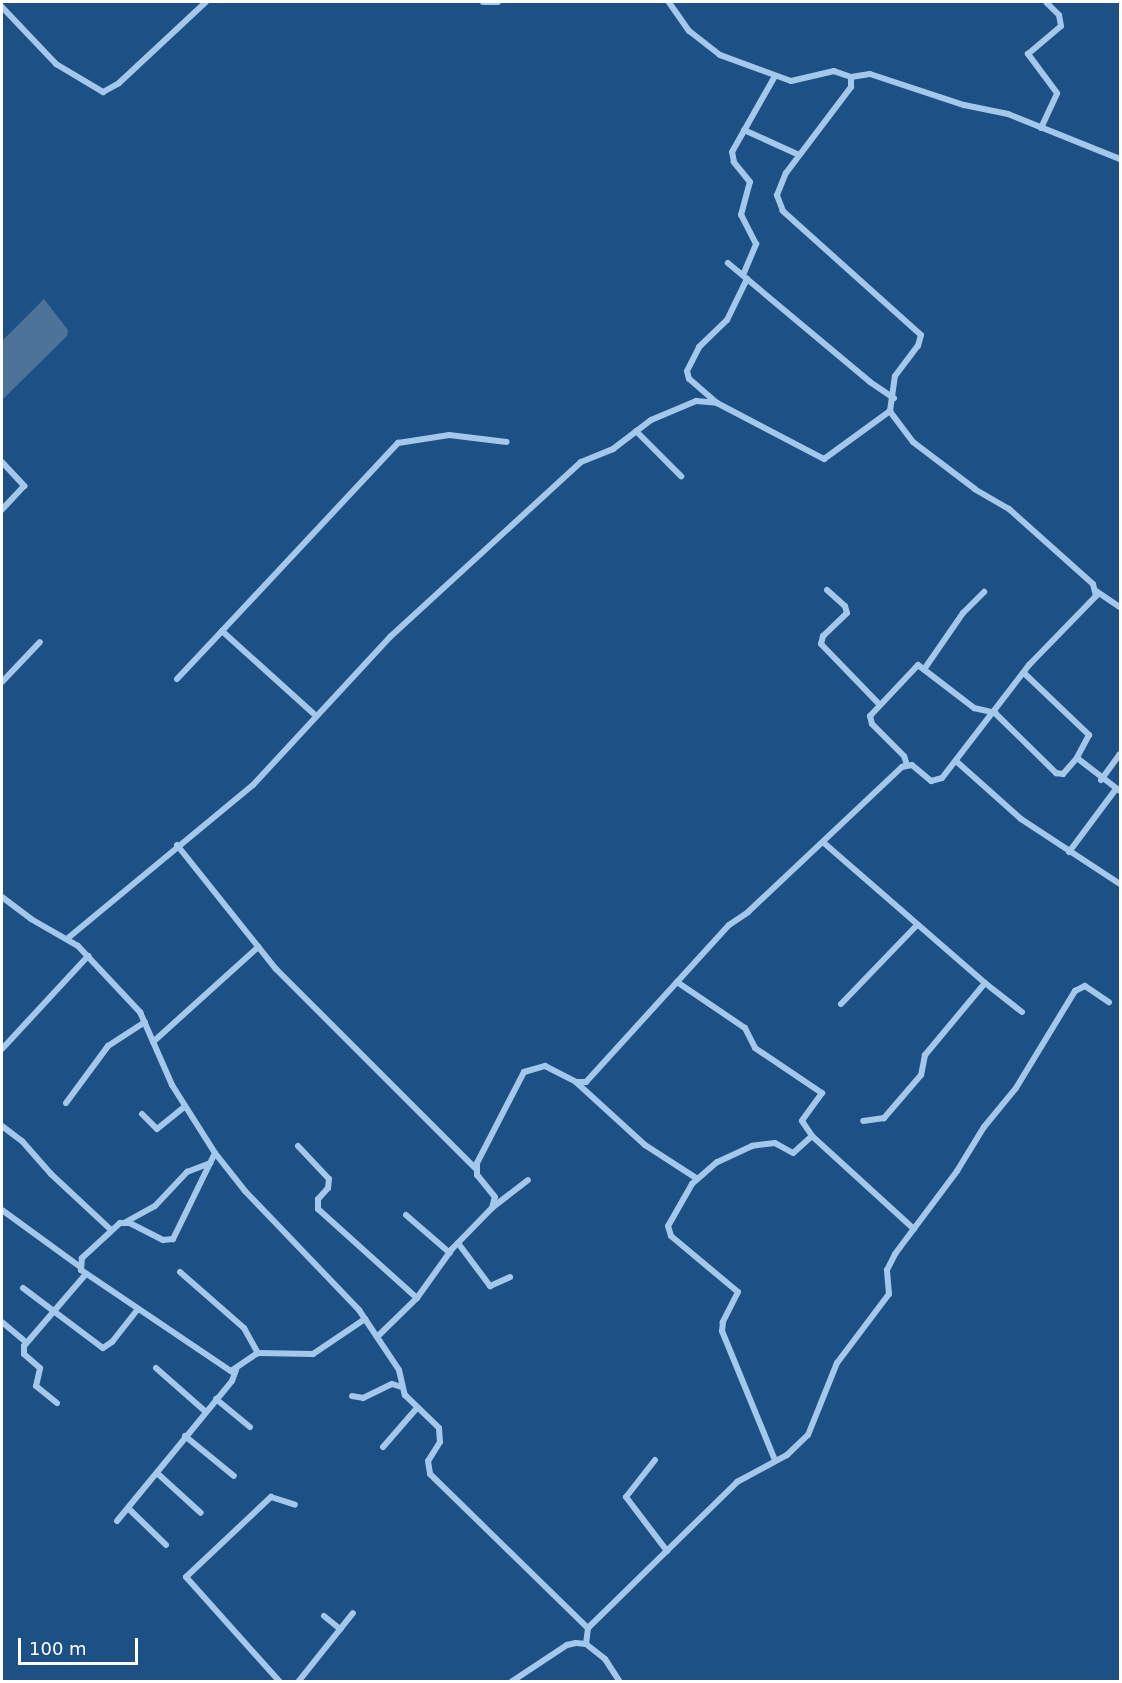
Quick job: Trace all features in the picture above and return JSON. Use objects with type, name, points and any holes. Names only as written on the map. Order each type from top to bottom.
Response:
[{"type":"street","points":[[2,7],[56,64],[103,92],[119,83],[206,2]]},
{"type":"street","points":[[483,2],[498,2]]},
{"type":"street","points":[[669,2],[704,45],[775,76],[801,81],[834,71],[851,77],[870,74],[964,105],[1008,114],[1120,159]]},
{"type":"street","points":[[1041,128],[1057,93],[1028,54],[1061,26],[1059,15],[1046,2]]},
{"type":"street","points":[[775,76],[744,130],[732,157],[750,182],[741,215],[756,244],[727,320],[699,347],[687,371],[689,379],[717,404],[824,459],[890,411],[894,398],[895,376],[918,346],[921,335],[779,204],[780,186],[799,155],[851,87],[851,77]]},
{"type":"street","points":[[744,130],[799,155]]},
{"type":"street","points":[[728,263],[870,382],[894,398]]},
{"type":"street","points":[[68,938],[177,845],[253,785],[315,715],[390,637],[571,468],[614,448],[636,431],[696,401],[717,404]]},
{"type":"street","points":[[890,411],[913,442],[975,489],[1009,509],[1096,591],[1120,607]]},
{"type":"street","points":[[636,431],[681,476]]},
{"type":"street","points":[[177,679],[398,443],[449,435],[507,442]]},
{"type":"street","points":[[2,462],[24,486],[2,510]]},
{"type":"street","points":[[827,590],[845,606],[847,613],[823,636],[821,644],[879,704]]},
{"type":"street","points":[[1024,673],[1089,735],[1077,758],[1064,774],[1056,773],[994,713],[974,708],[925,668],[914,666],[870,716],[872,724],[904,756],[907,765],[937,781],[994,713],[1024,673],[1096,591]]},
{"type":"street","points":[[925,668],[963,613],[984,592]]},
{"type":"street","points":[[222,631],[315,715]]},
{"type":"street","points":[[2,682],[40,642]]},
{"type":"street","points":[[1101,780],[1120,754]]},
{"type":"street","points":[[1069,852],[1118,790],[1101,780],[1077,758]]},
{"type":"street","points":[[956,760],[1021,819],[1120,884]]},
{"type":"street","points":[[576,1082],[591,1078],[729,925],[824,843],[907,765]]},
{"type":"street","points":[[824,843],[917,925],[1022,1012]]},
{"type":"street","points":[[177,845],[258,947],[476,1169],[495,1197],[492,1208]]},
{"type":"street","points":[[2,897],[31,919],[68,938],[88,956],[145,1022],[185,1106],[215,1152],[245,1191],[365,1319],[399,1370],[402,1387],[417,1408],[441,1433],[428,1461],[430,1474],[588,1628]]},
{"type":"street","points":[[842,1004],[917,925]]},
{"type":"street","points":[[153,1042],[258,947]]},
{"type":"street","points":[[2,1048],[88,956]]},
{"type":"street","points":[[677,982],[745,1028],[754,1048],[822,1093],[802,1121],[812,1136],[914,1229]]},
{"type":"street","points":[[863,1121],[884,1118],[921,1074],[925,1055],[985,983]]},
{"type":"street","points":[[586,1644],[588,1628],[737,1482],[801,1443],[814,1426],[837,1364],[881,1310],[891,1287],[889,1265],[957,1171],[970,1146],[1023,1078],[1078,986],[1109,1002]]},
{"type":"street","points":[[66,1103],[108,1046],[145,1022]]},
{"type":"street","points":[[476,1169],[524,1072],[545,1066],[576,1082],[645,1145],[696,1178]]},
{"type":"street","points":[[142,1114],[157,1129],[185,1106]]},
{"type":"street","points":[[2,1126],[27,1145],[56,1179],[111,1230]]},
{"type":"street","points":[[775,1460],[722,1331],[723,1322],[738,1292],[669,1231],[670,1220],[696,1178],[740,1148],[775,1143],[793,1153],[812,1136]]},
{"type":"street","points":[[298,1146],[330,1179],[328,1188],[318,1199],[318,1209],[417,1298]]},
{"type":"street","points":[[124,1223],[155,1238],[173,1239],[215,1152]]},
{"type":"street","points":[[79,1266],[111,1230],[155,1206],[187,1172],[210,1163]]},
{"type":"street","points":[[377,1337],[417,1298],[458,1243],[492,1208],[528,1180]]},
{"type":"street","points":[[2,1210],[79,1266],[85,1275],[222,1367],[236,1370]]},
{"type":"street","points":[[406,1215],[450,1253]]},
{"type":"street","points":[[458,1243],[490,1286],[510,1276]]},
{"type":"street","points":[[180,1272],[244,1328],[258,1353]]},
{"type":"street","points":[[57,1403],[36,1386],[40,1368],[24,1354],[26,1342],[85,1275]]},
{"type":"street","points":[[23,1288],[103,1348],[112,1342],[138,1309]]},
{"type":"street","points":[[117,1521],[216,1399],[236,1370],[258,1353],[313,1354],[365,1319]]},
{"type":"street","points":[[2,1322],[26,1342]]},
{"type":"street","points":[[156,1368],[205,1411]]},
{"type":"street","points":[[352,1396],[363,1398],[392,1384],[402,1387]]},
{"type":"street","points":[[216,1399],[250,1427]]},
{"type":"street","points":[[383,1447],[417,1408]]},
{"type":"street","points":[[184,1436],[234,1476]]},
{"type":"street","points":[[655,1460],[626,1497],[667,1551]]},
{"type":"street","points":[[157,1473],[201,1513]]},
{"type":"street","points":[[280,1682],[186,1577],[271,1497],[295,1505]]},
{"type":"street","points":[[128,1508],[166,1545]]},
{"type":"street","points":[[298,1682],[353,1612]]},
{"type":"street","points":[[324,1616],[340,1629]]},
{"type":"street","points":[[514,1681],[567,1645],[586,1644],[605,1659],[620,1682]]},
{"type":"water","points":[[44,299],[68,330],[67,336],[2,400],[2,341]]}]
